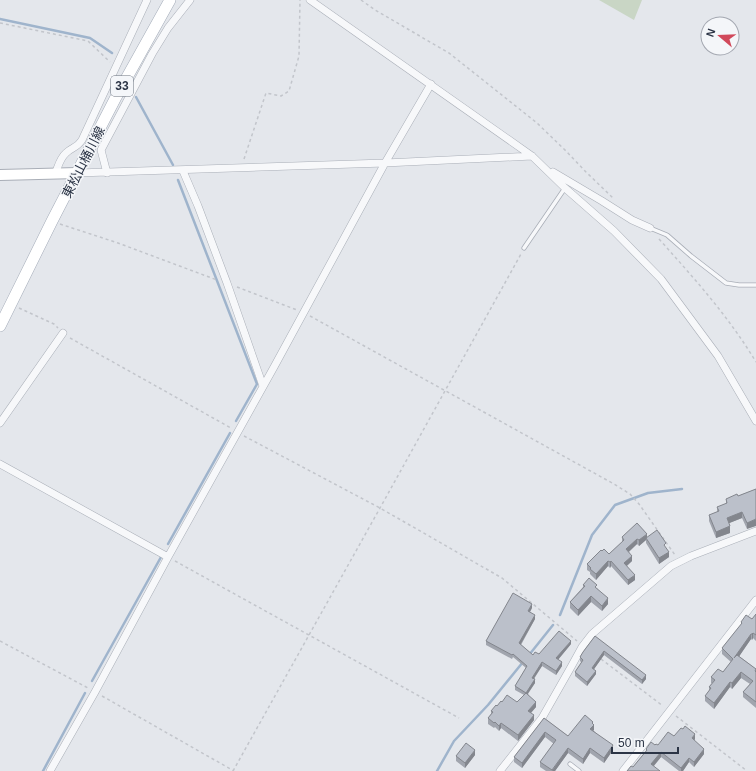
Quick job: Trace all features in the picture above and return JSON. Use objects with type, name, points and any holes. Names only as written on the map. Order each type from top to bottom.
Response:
[{"type":"main road","name":"東松山桶川線","points":[[0,326],[116,96],[170,0]]},
{"type":"street","points":[[55,174],[67,151],[76,147],[82,140],[147,0]]},
{"type":"street","points":[[107,173],[101,150],[152,54],[168,28],[190,0]]},
{"type":"street","points":[[310,0],[532,156],[614,231],[661,279],[718,356],[756,421]]},
{"type":"street","points":[[50,771],[95,692],[385,164],[431,84]]},
{"type":"street","points":[[0,175],[183,171],[385,164],[532,156]]},
{"type":"street","points":[[544,167],[632,220],[650,228]]},
{"type":"street","points":[[183,171],[198,206],[263,386]]},
{"type":"street","points":[[0,423],[62,333]]},
{"type":"street","points":[[0,464],[168,557]]},
{"type":"street","points":[[500,771],[542,718],[583,645],[592,634],[672,566],[680,561],[756,531]]},
{"type":"street","points":[[623,771],[756,600]]},
{"type":"lane","points":[[524,248],[566,188]]},
{"type":"lane","points":[[650,228],[666,235],[726,283],[756,285]]},
{"type":"lane","points":[[570,764],[579,771]]},
{"type":"path","points":[[241,169],[266,93],[281,96],[289,91],[299,56],[300,0]]},
{"type":"path","points":[[361,0],[375,10],[449,53],[536,123],[613,197]]},
{"type":"path","points":[[0,23],[88,41],[116,68]]},
{"type":"path","points":[[52,221],[118,243],[304,312],[630,494],[639,504],[680,561]]},
{"type":"path","points":[[650,228],[717,306],[756,362]]},
{"type":"path","points":[[0,641],[95,692],[233,771],[524,248]]},
{"type":"path","points":[[11,305],[54,324],[62,333],[238,432],[380,508],[502,578],[583,645]]},
{"type":"path","points":[[168,557],[459,718]]},
{"type":"path","points":[[602,659],[747,771]]},
{"type":"green space","points":[[599,0],[642,0],[634,20]]},
{"type":"building","points":[[756,489],[756,519],[747,523],[742,512],[727,518],[730,526],[716,532],[709,515],[719,511],[717,507],[727,503],[726,499],[737,494],[738,496]]},
{"type":"building","points":[[637,523],[647,534],[639,540],[637,539],[626,549],[632,556],[624,563],[635,575],[628,580],[611,561],[608,561],[596,574],[590,569],[591,568],[587,564],[601,550],[602,551],[604,549],[609,554],[624,540],[622,537]]},
{"type":"building","points":[[657,530],[666,543],[664,545],[669,552],[659,558],[646,538]]},
{"type":"building","points":[[589,578],[597,585],[595,587],[608,598],[602,606],[591,596],[578,610],[570,602],[585,586],[583,585]]},
{"type":"building","points":[[513,593],[532,604],[528,611],[535,615],[519,643],[533,655],[535,652],[539,654],[559,631],[571,641],[556,658],[562,662],[556,671],[542,662],[532,678],[535,679],[526,693],[515,686],[527,666],[513,654],[512,655],[486,641]]},
{"type":"building","points":[[756,614],[756,635],[753,633],[751,634],[734,658],[737,655],[756,669],[756,702],[743,692],[753,681],[741,672],[732,683],[730,682],[714,703],[705,696],[711,688],[709,687],[715,680],[711,677],[718,669],[723,672],[733,659],[722,648],[742,623],[741,622],[746,615],[752,619]]},
{"type":"building","points":[[595,636],[646,675],[642,680],[604,651],[592,668],[596,671],[587,682],[575,672],[583,660],[580,657]]},
{"type":"building","points":[[526,693],[536,702],[528,711],[534,715],[518,735],[501,723],[499,726],[488,718],[493,712],[491,711],[496,705],[497,706],[501,701],[502,702],[507,695],[517,702]]},
{"type":"building","points":[[585,715],[593,722],[592,723],[594,725],[590,729],[613,745],[604,758],[590,748],[583,759],[568,748],[552,770],[540,762],[556,740],[545,732],[522,763],[514,757],[544,718],[568,736]]},
{"type":"building","points":[[685,726],[695,734],[692,738],[704,749],[694,762],[689,758],[681,768],[661,752],[651,764],[660,771],[627,771],[631,766],[633,767],[647,750],[646,749],[651,742],[658,745],[668,732],[674,736],[681,728],[683,729]]},
{"type":"building","points":[[466,743],[475,750],[465,763],[456,756]]},
{"type":"waterway","points":[[0,19],[90,38],[112,53]]},
{"type":"waterway","points":[[136,97],[173,165]]},
{"type":"waterway","points":[[178,180],[257,384],[236,421]]},
{"type":"waterway","points":[[168,544],[230,433]]},
{"type":"waterway","points":[[560,615],[592,535],[615,505],[648,493],[682,489]]},
{"type":"waterway","points":[[92,681],[161,557]]},
{"type":"waterway","points":[[529,655],[553,625]]},
{"type":"waterway","points":[[437,771],[454,741],[488,705],[523,662]]},
{"type":"waterway","points":[[43,771],[85,693]]}]
